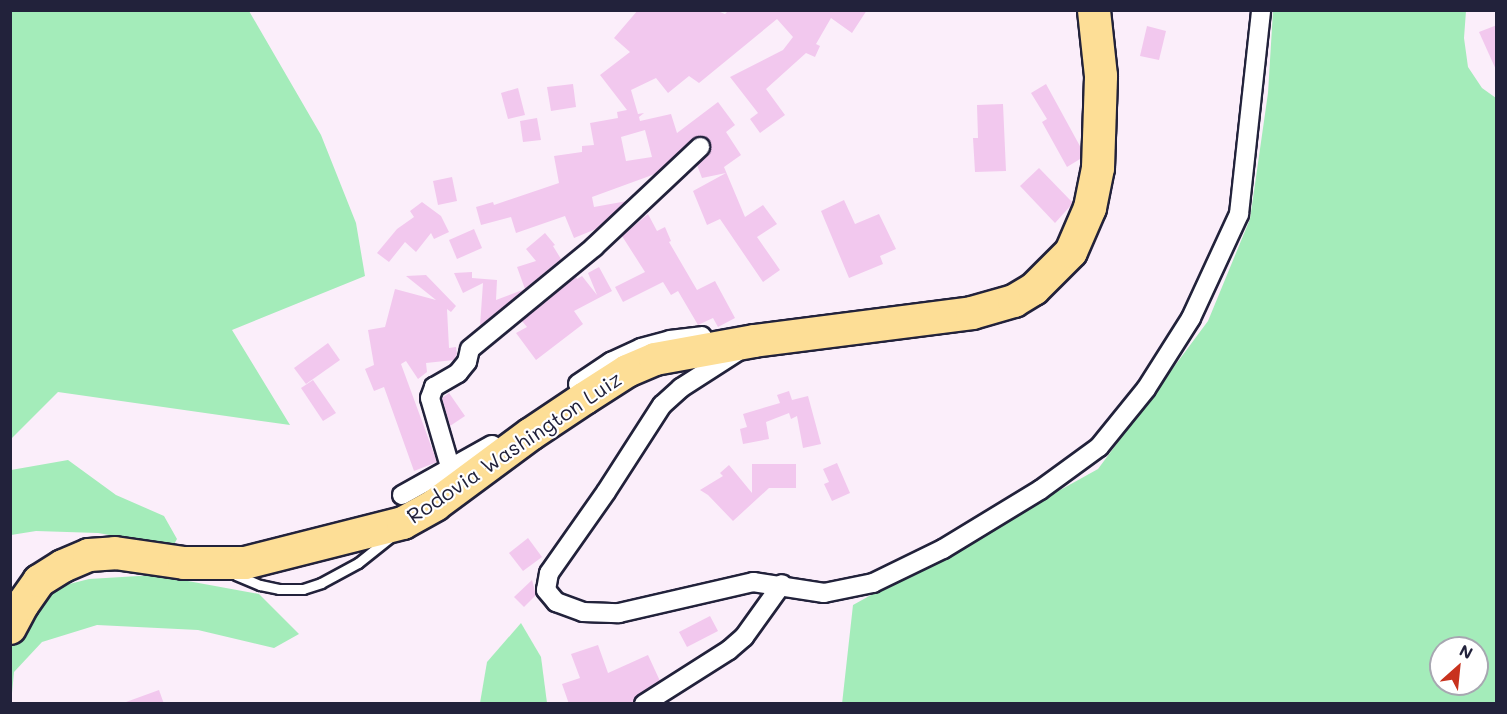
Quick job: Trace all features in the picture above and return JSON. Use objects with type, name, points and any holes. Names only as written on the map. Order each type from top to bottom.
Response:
[{"type":"highway","name":"Rodovia Washington Luiz","points":[[10,628],[22,604],[39,581],[63,566],[88,555],[115,553],[209,563],[245,562],[435,505],[493,454],[531,434],[627,371],[655,359],[857,322],[932,311],[972,313],[1014,301],[1034,289],[1071,252],[1082,230],[1096,183],[1101,76],[1094,10]]},
{"type":"street","points":[[754,341],[681,388],[662,405],[606,492],[549,573],[545,584],[549,595],[564,607],[600,614],[619,613],[753,582],[782,584],[824,593],[873,583],[943,549],[1040,490],[1099,447],[1146,388],[1191,318],[1239,214],[1261,10]]},
{"type":"street","points":[[451,470],[430,398],[434,387],[458,373],[467,362],[470,349],[594,247],[700,147]]},
{"type":"street","points":[[397,516],[451,470],[493,454],[611,362],[642,348],[670,340],[857,322]]},
{"type":"street","points":[[644,704],[737,644],[782,584]]},
{"type":"lane","points":[[209,563],[260,585],[279,589],[303,589],[321,583],[358,563],[386,543],[397,516]]},
{"type":"green space","points":[[11,10],[249,11],[321,135],[356,223],[365,276],[232,330],[290,425],[58,392],[11,439]]},
{"type":"green space","points":[[1273,11],[1466,11],[1464,38],[1468,67],[1482,88],[1496,98],[1496,703],[842,704],[853,605],[1098,469],[1208,321],[1250,219],[1268,93]]},
{"type":"green space","points":[[68,460],[116,495],[164,516],[177,539],[173,546],[98,533],[36,531],[11,535],[11,470]]},
{"type":"green space","points":[[155,575],[259,594],[299,634],[274,648],[198,630],[97,625],[42,642],[14,672],[11,704],[11,650],[16,624],[38,592],[89,579]]},
{"type":"green space","points":[[521,623],[541,657],[547,703],[480,703],[487,662]]},
{"type":"building","points":[[638,10],[715,10],[725,14],[729,10],[867,10],[852,33],[831,18],[816,44],[820,46],[815,57],[806,53],[766,89],[785,115],[760,133],[750,119],[758,113],[730,77],[783,50],[793,37],[777,19],[699,83],[689,76],[668,93],[656,78],[631,90],[638,114],[644,113],[639,117],[640,121],[671,114],[677,133],[718,102],[735,125],[726,132],[741,155],[724,167],[745,217],[763,205],[777,224],[757,237],[780,270],[763,282],[720,219],[707,225],[693,191],[726,173],[702,178],[697,165],[708,155],[711,145],[703,136],[692,139],[655,174],[592,197],[594,207],[627,201],[596,229],[574,238],[565,216],[516,233],[511,217],[481,225],[476,207],[493,202],[494,205],[559,183],[554,156],[582,152],[582,146],[594,145],[590,123],[618,118],[617,112],[627,110],[600,75],[630,52],[614,38]],"holes":[[[645,130],[652,157],[626,161],[621,137]]]},
{"type":"building","points":[[1497,25],[1497,72],[1479,32]]},
{"type":"building","points":[[1147,26],[1166,31],[1159,60],[1140,56]]},
{"type":"building","points":[[573,84],[576,107],[551,111],[547,87]]},
{"type":"building","points":[[1046,84],[1081,148],[1080,159],[1067,167],[1042,122],[1047,119],[1031,93]]},
{"type":"building","points":[[518,88],[525,115],[508,119],[501,93]]},
{"type":"building","points":[[1003,104],[1006,171],[975,172],[973,138],[978,138],[977,105]]},
{"type":"building","points":[[537,118],[541,140],[523,142],[520,121]]},
{"type":"building","points":[[1039,168],[1073,203],[1055,223],[1020,186]]},
{"type":"building","points":[[452,177],[457,201],[438,205],[433,181]]},
{"type":"building","points":[[844,200],[855,224],[879,214],[896,249],[880,256],[883,264],[849,278],[821,211]]},
{"type":"building","points":[[422,202],[441,216],[449,232],[434,239],[431,233],[416,252],[405,242],[389,262],[377,253],[397,229],[414,217],[410,211]]},
{"type":"building","points":[[648,214],[657,231],[665,227],[671,241],[669,242],[697,290],[715,281],[735,318],[718,327],[713,318],[698,325],[678,291],[671,295],[663,282],[623,302],[615,287],[645,272],[622,236]]},
{"type":"building","points":[[474,229],[482,248],[457,259],[449,240]]},
{"type":"building","points":[[545,233],[555,245],[553,246],[561,259],[525,289],[517,267],[536,261],[526,249]]},
{"type":"building","points":[[599,267],[612,291],[574,311],[583,324],[536,360],[516,333],[527,327],[522,321],[576,277],[577,279],[582,276],[597,295],[588,273]]},
{"type":"building","points":[[472,272],[472,278],[497,280],[496,300],[525,289],[480,326],[483,283],[463,293],[454,273]]},
{"type":"building","points":[[426,275],[456,306],[451,312],[447,309],[449,348],[456,347],[457,354],[454,360],[426,363],[427,372],[418,379],[406,361],[401,364],[437,462],[414,471],[384,387],[374,391],[365,369],[374,365],[368,330],[385,327],[395,289],[436,300],[406,276]]},
{"type":"building","points":[[328,343],[340,360],[306,384],[294,368]]},
{"type":"building","points":[[313,380],[336,413],[323,421],[301,388]]},
{"type":"building","points":[[789,391],[792,400],[808,396],[821,444],[803,448],[797,416],[791,419],[789,413],[766,422],[769,439],[743,444],[740,429],[747,427],[743,414],[780,403],[777,395]]},
{"type":"building","points":[[449,393],[465,416],[450,426],[442,398]]},
{"type":"building","points":[[837,463],[850,493],[832,501],[824,484],[829,482],[823,469]]},
{"type":"building","points":[[752,464],[796,464],[796,488],[769,488],[733,521],[708,495],[700,490],[723,476],[720,473],[729,465],[752,493]]},
{"type":"building","points":[[528,538],[542,557],[523,571],[509,553]]},
{"type":"building","points":[[532,580],[536,595],[524,607],[514,597]]},
{"type":"building","points":[[710,616],[718,631],[687,647],[679,632]]},
{"type":"building","points":[[598,645],[608,673],[648,655],[660,681],[638,695],[633,704],[569,704],[562,684],[580,678],[571,654]]},
{"type":"building","points":[[159,690],[164,704],[126,704],[126,702]]}]
